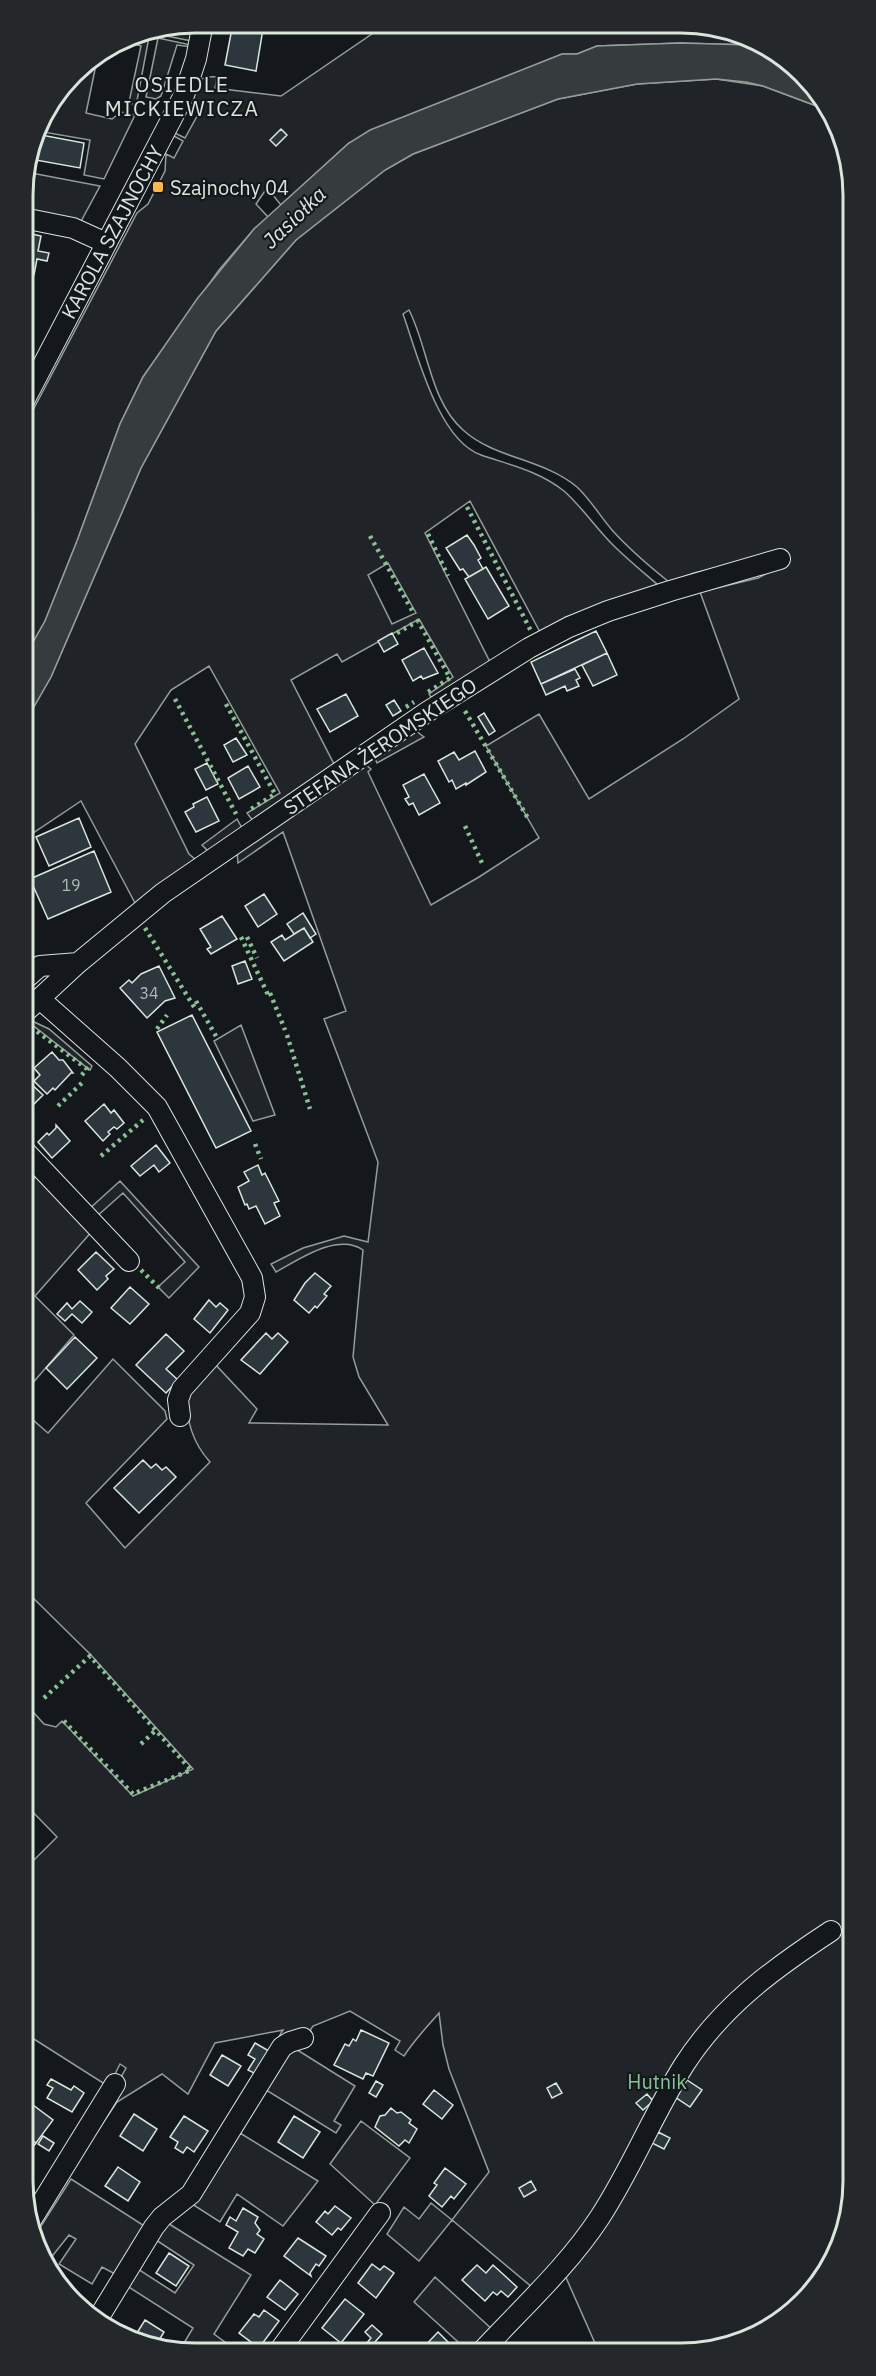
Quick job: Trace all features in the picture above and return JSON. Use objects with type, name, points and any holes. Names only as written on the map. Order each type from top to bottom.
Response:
[{"type":"street","name":"KAROLA SZAJNOCHY","points":[[33,379],[184,95],[196,58],[200,33]]},
{"type":"street","points":[[33,220],[73,228],[106,243]]},
{"type":"street","name":"STEFANA ŻEROMSKIEGO","points":[[33,1005],[78,963],[163,893],[427,712],[538,643],[608,611],[780,559]]},
{"type":"street","points":[[33,971],[45,965],[78,963]]},
{"type":"street","points":[[40,999],[123,1072],[157,1107],[252,1278],[255,1297],[250,1313],[182,1389],[178,1400],[180,1416]]},
{"type":"street","points":[[33,1159],[129,1260]]},
{"type":"street","points":[[490,2343],[565,2263],[600,2218],[633,2163],[684,2065],[718,2021],[762,1978],[831,1931]]},
{"type":"street","points":[[101,2313],[154,2227],[162,2217],[194,2190],[282,2047],[303,2038]]},
{"type":"street","points":[[36,2212],[114,2084]]},
{"type":"street","points":[[285,2343],[380,2213]]},
{"type":"green space","points":[[193,33],[192,41],[166,36]]},
{"type":"green space","points":[[373,33],[681,33],[713,36],[740,45],[680,43],[597,46],[577,54],[562,54],[349,143],[281,205],[267,188],[256,204],[268,217],[254,229],[219,270],[143,377],[120,424],[77,541],[45,621],[33,642],[33,410],[137,213],[148,204],[165,171],[166,154],[174,158],[183,141],[172,135],[173,132],[185,138],[201,109],[189,102],[198,83],[205,78],[217,77],[215,88],[281,96]]},
{"type":"green space","points":[[158,38],[191,45],[191,47],[177,45],[161,96],[156,99],[146,97]]},
{"type":"green space","points":[[148,40],[136,106],[129,102],[141,46],[135,44]]},
{"type":"green space","points":[[95,67],[86,113],[112,119],[121,112],[135,115],[104,179],[84,175],[90,140],[45,132],[66,96]]},
{"type":"green space","name":"Hutnik","points":[[716,79],[763,86],[816,106],[834,143],[842,174],[843,2192],[831,2243],[816,2271],[796,2296],[780,2310],[762,2321],[743,2331],[713,2340],[692,2343],[595,2343],[564,2273],[533,2288],[452,2220],[489,2172],[449,2069],[439,2013],[404,2056],[395,2050],[400,2041],[350,2011],[313,2026],[309,2032],[255,2076],[283,2030],[215,2043],[188,2094],[162,2074],[117,2102],[96,2133],[107,2103],[126,2068],[120,2064],[111,2082],[103,2083],[33,2038],[33,1861],[57,1837],[33,1812],[33,1712],[44,1724],[56,1727],[62,1721],[133,1796],[193,1769],[90,1654],[33,1598],[33,1420],[48,1433],[113,1359],[165,1411],[167,1419],[86,1503],[125,1548],[210,1462],[192,1432],[185,1396],[213,1362],[257,1409],[249,1423],[388,1425],[359,1377],[353,1357],[363,1250],[353,1245],[342,1244],[318,1250],[276,1272],[271,1264],[303,1248],[344,1236],[368,1242],[378,1162],[324,1019],[346,1011],[283,832],[238,863],[237,851],[366,765],[371,769],[368,772],[431,905],[539,838],[486,746],[539,714],[589,799],[683,739],[739,699],[700,592],[758,578],[789,562],[785,556],[773,555],[694,573],[669,582],[619,537],[577,487],[549,470],[489,447],[463,430],[452,418],[436,389],[409,310],[403,314],[422,372],[441,414],[453,432],[466,446],[481,455],[534,473],[564,491],[613,545],[658,585],[566,617],[540,632],[470,501],[425,533],[490,662],[432,699],[429,694],[453,677],[419,619],[342,662],[337,654],[291,680],[335,766],[253,821],[247,813],[280,793],[209,666],[171,690],[135,744],[189,854],[196,860],[135,903],[81,801],[33,833],[33,708],[51,677],[141,468],[216,331],[296,240],[385,170],[413,154],[558,99],[637,84]],"holes":[[[388,563],[416,613],[392,624],[368,575]]]},
{"type":"green space","points":[[34,174],[100,186],[79,225],[33,216]]},
{"type":"green space","points":[[416,731],[424,737],[377,763],[375,758]]},
{"type":"green space","points":[[237,819],[242,828],[208,851],[202,845]]},
{"type":"green space","points":[[33,1021],[49,1029],[92,1066],[90,1070],[33,1026]]},
{"type":"green space","points":[[241,1025],[275,1115],[253,1121],[214,1041]]},
{"type":"green space","points":[[41,1172],[94,1229],[35,1296],[74,1335],[33,1383],[33,1180]]},
{"type":"green space","points":[[120,1181],[199,1267],[169,1298],[158,1287],[185,1262],[123,1193],[95,1218],[88,1210]]},
{"type":"green space","points":[[291,2046],[355,2086],[334,2121],[341,2125],[336,2133],[266,2090]]},
{"type":"green space","points":[[361,2121],[410,2158],[375,2205],[330,2164]]},
{"type":"green space","points":[[240,2133],[318,2181],[283,2226],[237,2194],[220,2222],[192,2204]]},
{"type":"green space","points":[[71,2179],[146,2227],[117,2275],[102,2267],[92,2284],[59,2264],[76,2239],[69,2235],[52,2256],[40,2227]]},
{"type":"green space","points":[[431,2203],[452,2220],[419,2261],[387,2234],[404,2207],[419,2219]]},
{"type":"green space","points":[[166,2222],[251,2275],[214,2334],[226,2343],[184,2343],[193,2328],[124,2284],[135,2267],[175,2293],[194,2265],[153,2238]]},
{"type":"green space","points":[[435,2277],[494,2331],[482,2343],[459,2343],[414,2302]]},
{"type":"water","name":"Jasiołka","points":[[680,43],[740,45],[780,66],[796,80],[816,106],[746,82],[716,79],[637,84],[558,99],[413,154],[385,170],[296,240],[216,331],[141,468],[51,677],[33,708],[33,642],[45,621],[77,541],[120,424],[143,377],[197,299],[254,229],[349,143],[370,130],[562,54],[577,54],[597,46]]},
{"type":"building","points":[[231,33],[262,33],[256,71],[225,65]]},
{"type":"building","points":[[281,129],[287,135],[276,146],[270,140]]},
{"type":"building","points":[[44,136],[84,143],[80,168],[37,160]]},
{"type":"building","points":[[33,234],[41,236],[38,251],[49,253],[47,261],[37,259],[34,275]]},
{"type":"building","points":[[467,535],[481,558],[478,560],[483,569],[469,577],[463,569],[460,570],[446,548]]},
{"type":"building","points":[[486,567],[509,606],[488,619],[465,579]]},
{"type":"building","points":[[596,631],[607,653],[541,684],[531,662]]},
{"type":"building","points":[[392,633],[398,644],[384,652],[378,641]]},
{"type":"building","points":[[424,648],[438,673],[423,679],[421,676],[413,681],[402,660]]},
{"type":"building","points":[[607,653],[617,675],[593,686],[582,665]]},
{"type":"building","points":[[575,669],[580,678],[576,680],[579,686],[567,691],[565,686],[546,695],[541,684]]},
{"type":"building","points":[[346,694],[358,716],[330,732],[317,709]]},
{"type":"building","points":[[394,700],[401,711],[393,716],[386,705]]},
{"type":"building","points":[[484,713],[495,731],[489,735],[478,717]]},
{"type":"building","points":[[236,738],[247,755],[233,762],[224,745]]},
{"type":"building","points":[[475,751],[486,772],[456,789],[452,780],[449,782],[438,761],[454,752],[459,760]]},
{"type":"building","points":[[207,763],[218,784],[206,790],[195,769]]},
{"type":"building","points":[[248,766],[260,787],[239,799],[228,778]]},
{"type":"building","points":[[424,774],[440,803],[419,815],[413,803],[409,805],[405,799],[409,797],[403,785]]},
{"type":"building","points":[[207,797],[219,821],[196,832],[185,812],[194,807],[193,804]]},
{"type":"building","points":[[79,818],[91,847],[49,866],[36,837]]},
{"type":"building","points":[[94,851],[111,892],[48,919],[33,886],[33,878]]},
{"type":"building","points":[[264,894],[277,914],[258,927],[245,906]]},
{"type":"building","points":[[303,913],[316,934],[310,938],[304,928],[294,934],[287,924]]},
{"type":"building","points":[[222,916],[237,939],[211,954],[207,949],[211,947],[200,929]]},
{"type":"building","points":[[304,928],[313,942],[284,961],[271,942],[282,935],[285,940]]},
{"type":"building","points":[[245,961],[252,979],[238,984],[232,966]]},
{"type":"building","points":[[159,966],[175,998],[165,1001],[147,1018],[120,988],[129,980],[132,983],[141,974]]},
{"type":"building","points":[[192,1015],[251,1131],[216,1148],[157,1032]]},
{"type":"building","points":[[52,1052],[59,1060],[63,1060],[73,1073],[55,1090],[53,1088],[47,1094],[34,1081],[40,1075],[34,1068]]},
{"type":"building","points":[[33,1086],[43,1095],[33,1105]]},
{"type":"building","points":[[104,1104],[111,1113],[114,1110],[124,1123],[108,1132],[110,1134],[103,1141],[85,1121]]},
{"type":"building","points":[[56,1125],[70,1141],[52,1158],[38,1142],[47,1133],[49,1135]]},
{"type":"building","points":[[156,1145],[170,1163],[159,1172],[154,1165],[140,1176],[131,1166]]},
{"type":"building","points":[[258,1165],[262,1175],[265,1173],[279,1201],[274,1203],[280,1216],[265,1224],[256,1206],[249,1209],[247,1204],[245,1205],[238,1187],[249,1181],[244,1172]]},
{"type":"building","points":[[96,1252],[114,1269],[106,1276],[108,1279],[97,1290],[78,1270]]},
{"type":"building","points":[[315,1273],[331,1286],[324,1294],[327,1296],[317,1308],[315,1306],[309,1313],[294,1300]]},
{"type":"building","points":[[130,1287],[149,1304],[130,1324],[111,1308]]},
{"type":"building","points":[[209,1300],[216,1307],[220,1303],[228,1310],[210,1333],[194,1319]]},
{"type":"building","points":[[80,1301],[92,1312],[82,1323],[72,1314],[65,1321],[57,1314],[67,1303],[72,1309]]},
{"type":"building","points":[[266,1333],[272,1339],[278,1333],[288,1342],[260,1374],[241,1360]]},
{"type":"building","points":[[166,1334],[184,1351],[166,1369],[178,1380],[166,1393],[136,1365]]},
{"type":"building","points":[[75,1337],[97,1358],[67,1389],[46,1368]]},
{"type":"building","points":[[143,1460],[151,1468],[156,1464],[162,1470],[166,1467],[176,1477],[139,1513],[114,1488]]},
{"type":"building","points":[[361,2030],[389,2043],[373,2076],[366,2073],[363,2079],[334,2065],[345,2044],[349,2046],[353,2039],[356,2041]]},
{"type":"building","points":[[255,2043],[269,2051],[256,2074],[248,2070],[255,2059],[248,2055]]},
{"type":"building","points":[[222,2055],[241,2066],[228,2086],[210,2075]]},
{"type":"building","points":[[51,2079],[71,2090],[74,2086],[84,2093],[72,2112],[47,2098],[53,2088],[47,2085]]},
{"type":"building","points":[[687,2080],[702,2090],[690,2107],[675,2097]]},
{"type":"building","points":[[376,2081],[383,2085],[376,2097],[369,2093]]},
{"type":"building","points":[[556,2083],[562,2093],[552,2098],[547,2088]]},
{"type":"building","points":[[434,2090],[453,2105],[442,2119],[423,2104]]},
{"type":"building","points":[[647,2094],[653,2101],[643,2110],[636,2103]]},
{"type":"building","points":[[33,2105],[53,2120],[36,2143],[33,2141]]},
{"type":"building","points":[[391,2108],[411,2120],[409,2123],[417,2129],[409,2143],[405,2140],[399,2146],[375,2127],[380,2116],[385,2115]]},
{"type":"building","points":[[134,2114],[157,2129],[143,2151],[120,2136]]},
{"type":"building","points":[[184,2116],[208,2131],[194,2152],[187,2147],[183,2153],[175,2148],[178,2142],[170,2137]]},
{"type":"building","points":[[294,2116],[320,2132],[303,2158],[278,2142]]},
{"type":"building","points":[[658,2132],[670,2138],[664,2149],[652,2143]]},
{"type":"building","points":[[43,2136],[54,2143],[49,2151],[38,2144]]},
{"type":"building","points":[[118,2167],[140,2182],[128,2201],[105,2186]]},
{"type":"building","points":[[445,2168],[466,2184],[454,2199],[451,2196],[442,2207],[429,2196],[437,2185],[434,2183]]},
{"type":"building","points":[[531,2181],[536,2190],[524,2197],[519,2188]]},
{"type":"building","points":[[335,2206],[351,2218],[341,2230],[338,2228],[332,2235],[316,2222],[325,2211],[328,2214]]},
{"type":"building","points":[[243,2208],[258,2217],[255,2223],[260,2230],[257,2234],[264,2239],[255,2253],[248,2249],[243,2256],[229,2248],[238,2232],[226,2225],[230,2217],[236,2221]]},
{"type":"building","points":[[298,2238],[326,2256],[319,2266],[316,2264],[310,2273],[311,2276],[284,2256]]},
{"type":"building","points":[[169,2253],[189,2266],[176,2286],[156,2273]]},
{"type":"building","points":[[372,2264],[380,2270],[384,2266],[394,2273],[376,2298],[358,2283]]},
{"type":"building","points":[[477,2265],[486,2273],[493,2265],[517,2287],[508,2297],[501,2291],[497,2295],[493,2292],[485,2301],[462,2280]]},
{"type":"building","points":[[280,2280],[298,2294],[285,2310],[267,2297]]},
{"type":"building","points":[[345,2299],[364,2314],[341,2343],[322,2328]]},
{"type":"building","points":[[264,2310],[279,2321],[263,2343],[252,2343],[239,2333],[254,2314],[259,2317]]},
{"type":"building","points":[[145,2320],[164,2332],[160,2339],[137,2332]]},
{"type":"building","points":[[372,2325],[382,2334],[376,2343],[367,2343],[371,2338],[365,2332]]},
{"type":"building","points":[[438,2332],[449,2343],[428,2343]]},
{"type":"hedge","points":[[467,507],[531,631]]},
{"type":"hedge","points":[[428,534],[448,576]]},
{"type":"hedge","points":[[370,536],[413,612]]},
{"type":"hedge","points":[[397,633],[418,621],[450,678],[428,692]]},
{"type":"hedge","points":[[175,699],[236,814]]},
{"type":"hedge","points":[[406,707],[414,702]]},
{"type":"hedge","points":[[226,704],[275,794],[248,811]]},
{"type":"hedge","points":[[465,711],[529,820]]},
{"type":"hedge","points":[[465,826],[482,863]]},
{"type":"hedge","points":[[145,928],[196,1010]]},
{"type":"hedge","points":[[241,937],[269,997]]},
{"type":"hedge","points":[[247,937],[257,958]]},
{"type":"hedge","points":[[270,993],[285,1030]]},
{"type":"hedge","points":[[196,1001],[217,1038]]},
{"type":"hedge","points":[[157,1029],[167,1015]]},
{"type":"hedge","points":[[33,1028],[87,1069],[81,1076]]},
{"type":"hedge","points":[[287,1035],[310,1109]]},
{"type":"hedge","points":[[58,1106],[85,1080]]},
{"type":"hedge","points":[[101,1156],[143,1120]]},
{"type":"hedge","points":[[255,1144],[261,1159]]},
{"type":"hedge","points":[[141,1270],[160,1289]]},
{"type":"hedge","points":[[44,1698],[90,1656],[191,1770],[133,1794],[62,1719]]},
{"type":"hedge","points":[[141,1744],[156,1730]]},
{"type":"place","name":"Szajnochy 04","points":[[158,187]]},
{"type":"district","name":"OSIEDLE MICKIEWICZA","points":[[182,96]]}]
